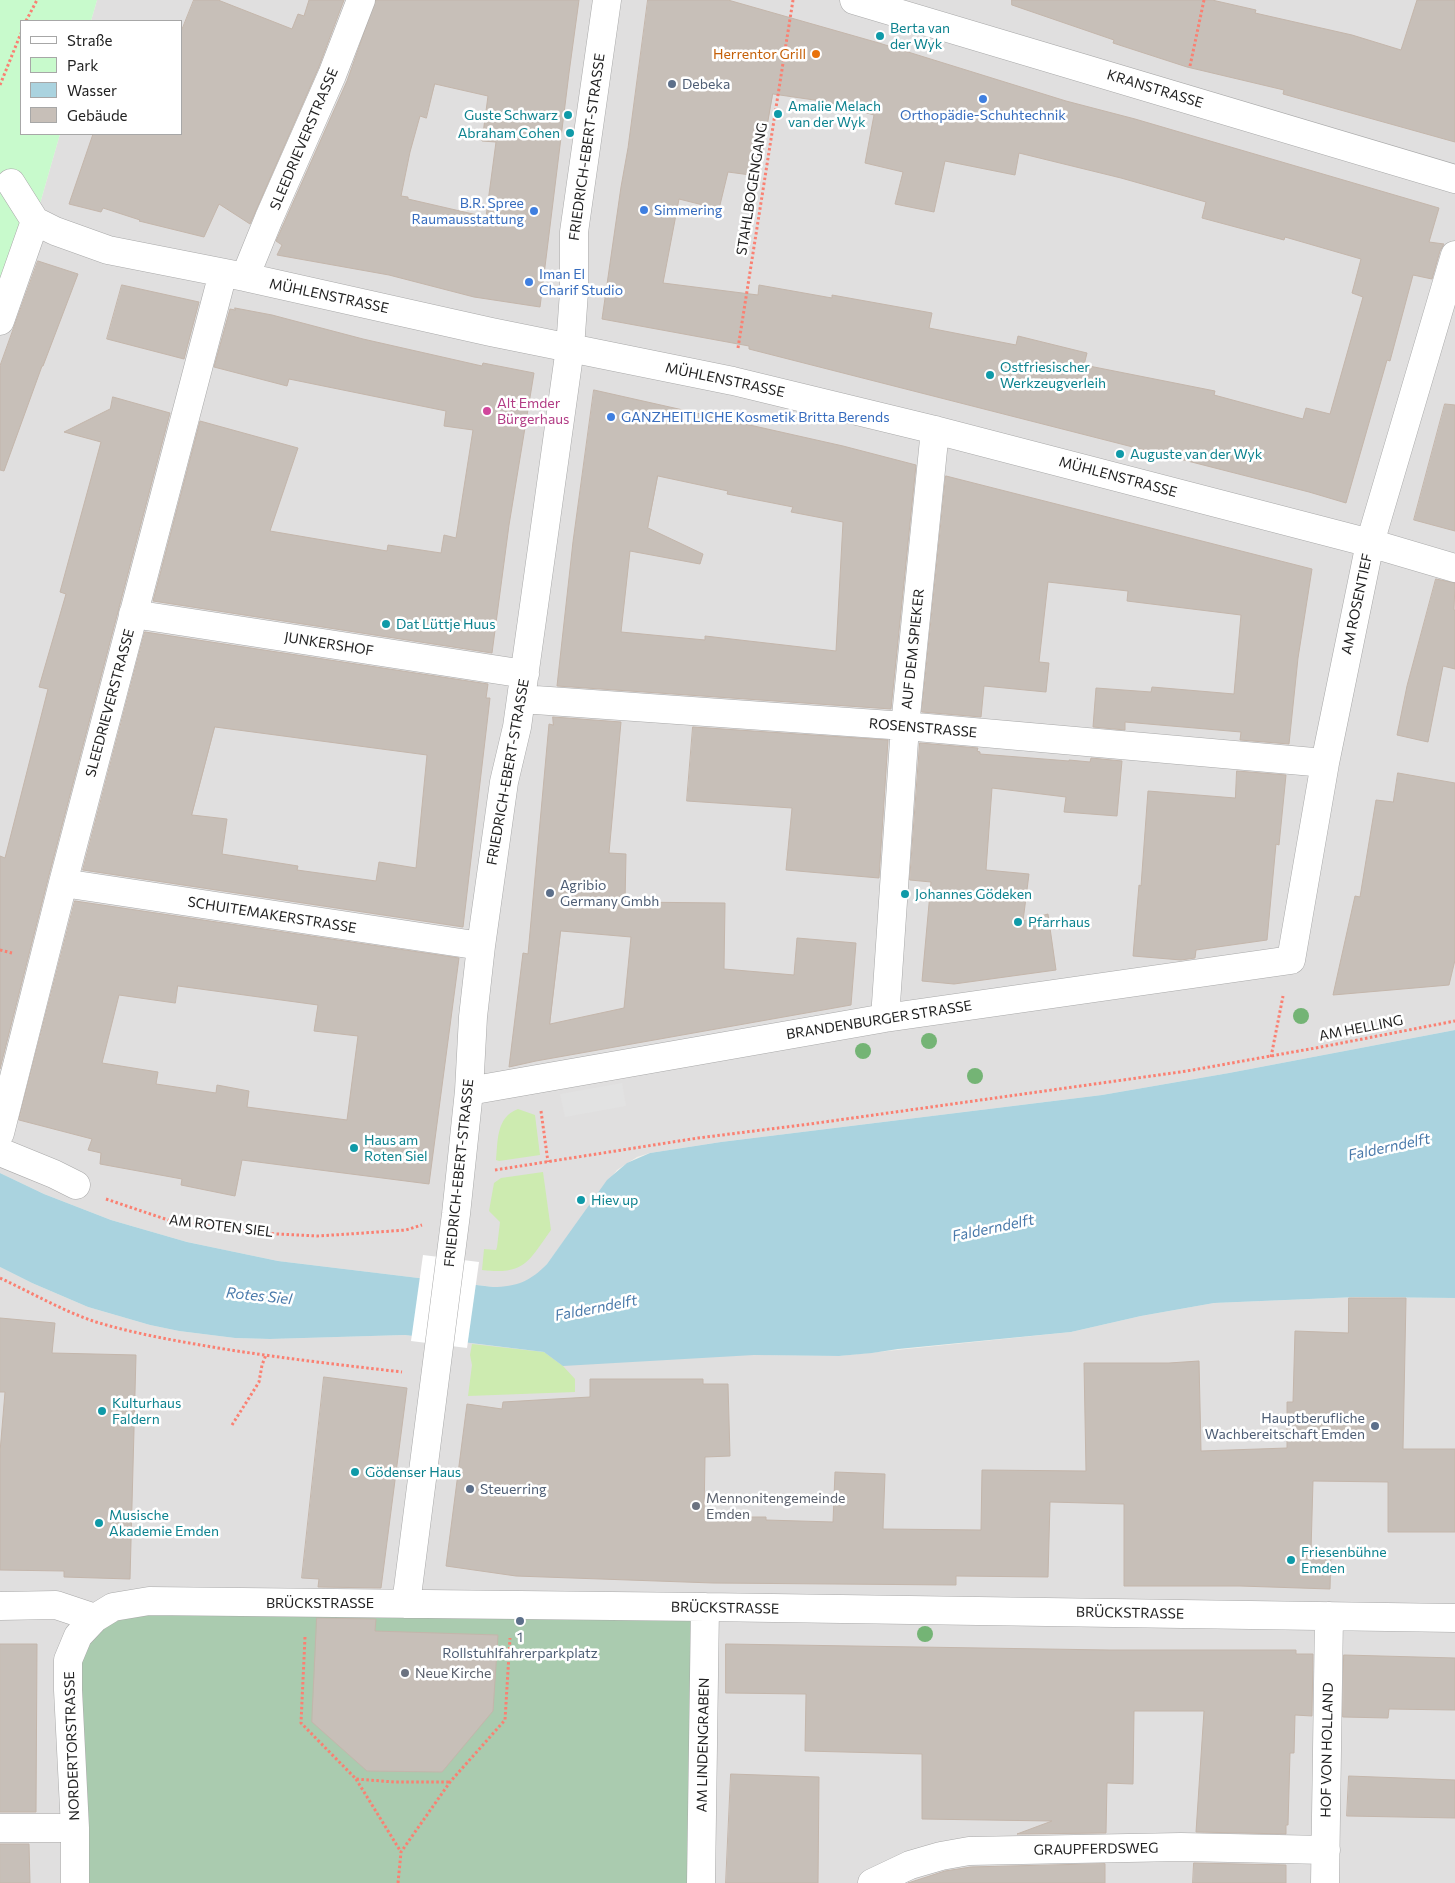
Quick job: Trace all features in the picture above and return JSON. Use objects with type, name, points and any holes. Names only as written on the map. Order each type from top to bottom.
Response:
[{"type":"street","name":"SLEEDRIEVERSTRASSE","points":[[0,1133],[133,614],[234,275],[269,218],[332,75],[361,0]]},
{"type":"street","name":"FRIEDRICH-EBERT-STRASSE","points":[[406,1604],[454,1229],[469,1091],[473,1017],[481,946],[504,782],[517,727],[523,687],[570,348],[574,292],[574,232],[607,0]]},
{"type":"street","name":"KRANSTRASSE","points":[[854,0],[1455,179]]},
{"type":"street","points":[[0,321],[35,221],[11,183]]},
{"type":"street","name":"MÜHLENSTRASSE","points":[[35,221],[55,231],[108,250],[733,381],[935,430],[1370,542],[1455,568]]},
{"type":"street","name":"AM ROSENTIEF","points":[[1291,960],[1325,763],[1370,542],[1455,256]]},
{"type":"street","name":"AUF DEM SPIEKER","points":[[885,1018],[906,726],[935,430]]},
{"type":"street","name":"JUNKERSHOF","points":[[133,614],[523,687]]},
{"type":"street","name":"ROSENSTRASSE","points":[[523,687],[906,726],[1325,763]]},
{"type":"street","name":"SCHUITEMAKERSTRASSE","points":[[63,883],[481,946]]},
{"type":"street","name":"BRANDENBURGER STRASSE","points":[[469,1091],[885,1018],[1291,960]]},
{"type":"street","points":[[0,1152],[76,1185]]},
{"type":"street","name":"BRÜCKSTRASSE","points":[[95,1618],[113,1607],[148,1601],[1455,1618]]},
{"type":"street","points":[[0,1606],[56,1605],[95,1618]]},
{"type":"street","name":"AM LINDENGRABEN","points":[[701,1883],[705,1607]]},
{"type":"street","name":"HOF VON HOLLAND","points":[[1325,1883],[1329,1616]]},
{"type":"street","name":"NORDERTORSTRASSE","points":[[76,1883],[68,1660],[78,1636],[95,1618]]},
{"type":"street","points":[[0,1828],[75,1828]]},
{"type":"street","name":"GRAUPFERDSWEG","points":[[872,1883],[910,1865],[941,1856],[969,1851],[1181,1847],[1326,1850]]},
{"type":"path","points":[[27,20],[37,0]]},
{"type":"path","name":"STAHLBOGENGANG","points":[[733,381],[793,0]]},
{"type":"path","points":[[1183,98],[1204,0]]},
{"type":"path","points":[[0,85],[20,35]]},
{"type":"path","points":[[1271,1057],[1291,960]]},
{"type":"path","name":"AM HELLING","points":[[500,1170],[698,1138],[810,1124],[1271,1057],[1455,1021]]},
{"type":"path","points":[[537,1078],[548,1162]]},
{"type":"path","name":"AM ROTEN SIEL","points":[[76,1185],[122,1205],[171,1221],[259,1233],[318,1236],[406,1230],[420,1224],[454,1229]]},
{"type":"path","points":[[0,1278],[95,1321],[165,1339],[266,1356],[435,1376]]},
{"type":"path","points":[[232,1425],[259,1382],[262,1365],[266,1356]]},
{"type":"path","points":[[306,1603],[301,1723],[356,1779],[400,1852]]},
{"type":"path","points":[[398,1883],[400,1852],[450,1782],[505,1720],[512,1605]]},
{"type":"path","points":[[356,1779],[394,1782],[450,1782]]},
{"type":"shaded area","points":[[97,0],[1455,0],[1455,1030],[1102,1095],[721,1142],[650,1153],[637,1157],[617,1170],[537,1275],[524,1283],[507,1287],[493,1287],[278,1261],[187,1242],[111,1220],[44,1194],[0,1173],[0,321],[35,221],[60,135],[182,135],[182,20],[91,20]]},
{"type":"shaded area","points":[[622,1083],[626,1106],[565,1117],[560,1094]]},
{"type":"shaded area","points":[[0,1267],[88,1307],[150,1325],[179,1331],[235,1338],[270,1339],[405,1335],[544,1352],[839,1356],[1071,1332],[1141,1316],[1214,1303],[1357,1297],[1455,1298],[1455,1883],[0,1883]]},
{"type":"green space","points":[[0,0],[97,0],[91,20],[20,20],[20,135],[60,135],[35,221],[0,321]]},
{"type":"green space","points":[[518,1109],[535,1115],[540,1155],[496,1160],[499,1130],[506,1118]]},
{"type":"green space","points":[[543,1172],[551,1230],[524,1264],[508,1270],[482,1270],[484,1249],[496,1250],[497,1247],[500,1222],[489,1211],[494,1183],[501,1178]]},
{"type":"green space","points":[[472,1344],[544,1352],[563,1366],[575,1379],[575,1392],[468,1396],[472,1365],[470,1355]]},
{"type":"green space","points":[[113,1607],[705,1607],[701,1883],[75,1883],[78,1636]]},
{"type":"water","points":[[1455,1030],[1455,1298],[1357,1297],[1214,1303],[1141,1316],[1071,1332],[872,1353],[839,1356],[754,1355],[563,1366],[544,1352],[405,1335],[270,1339],[235,1338],[179,1331],[150,1325],[88,1307],[0,1267],[0,1173],[44,1194],[111,1220],[187,1242],[278,1261],[493,1287],[509,1286],[529,1279],[541,1270],[607,1180],[627,1163],[650,1153],[721,1142],[1102,1095]]},
{"type":"pier","points":[[423,1255],[479,1262],[467,1348],[411,1341]]},
{"type":"building","points":[[194,0],[218,0],[292,29],[298,14],[304,16],[309,0],[344,0],[318,69],[250,224],[219,204],[204,237],[139,221],[103,208],[101,212],[69,204],[93,135],[182,135],[182,30]]},
{"type":"building","points":[[376,0],[579,0],[540,307],[474,297],[389,275],[277,255],[282,245],[276,241],[347,81]],"holes":[[[435,84],[488,96],[482,141],[496,142],[486,217],[401,196],[420,116],[426,118]]]},
{"type":"building","points":[[648,0],[728,0],[879,43],[1066,101],[1135,119],[1439,208],[1429,242],[1444,244],[1440,251],[1432,279],[1413,275],[1390,361],[1387,360],[1346,503],[749,349],[749,346],[602,319]],"holes":[[[773,94],[828,102],[874,115],[865,163],[903,172],[895,204],[934,212],[945,161],[1015,175],[1019,153],[1121,178],[1206,202],[1202,218],[1284,240],[1285,237],[1361,259],[1352,293],[1363,297],[1330,414],[1306,408],[1303,419],[1214,395],[1215,391],[1084,365],[1087,353],[1018,336],[1016,345],[929,328],[932,313],[832,295],[832,298],[759,285],[758,295],[663,283],[679,199],[719,209],[728,172],[758,176]]]},
{"type":"building","points":[[1012,0],[1212,0],[1256,10],[1255,13],[1352,35],[1401,50],[1417,0],[1455,0],[1455,142],[1283,94],[1284,90],[1187,67],[1113,43],[1114,40],[1012,5]]},
{"type":"building","points":[[38,261],[78,274],[4,471],[0,470],[0,366]]},
{"type":"building","points":[[122,285],[199,302],[184,359],[107,339]]},
{"type":"building","points":[[235,308],[272,315],[363,339],[482,366],[483,363],[534,373],[509,525],[492,653],[153,601],[200,421],[298,448],[270,531],[387,551],[388,545],[441,553],[444,535],[456,538],[473,430],[444,426],[446,411],[289,379],[287,386],[214,367],[230,309],[235,310]]},
{"type":"building","points":[[594,390],[843,446],[916,465],[891,709],[557,686],[573,542]],"holes":[[[658,476],[728,491],[727,494],[793,507],[791,512],[843,522],[836,651],[705,636],[705,640],[621,632],[630,551],[700,564],[703,554],[648,528]]]},
{"type":"building","points":[[113,397],[170,413],[0,1069],[0,856],[5,858],[48,689],[39,687],[66,594],[60,592],[101,442],[64,432],[110,409]]},
{"type":"building","points":[[1445,404],[1455,405],[1455,531],[1414,520]]},
{"type":"building","points":[[946,476],[1312,569],[1298,658],[1289,744],[1240,740],[1241,732],[1125,722],[1125,730],[1093,727],[1096,688],[1151,692],[1152,687],[1234,694],[1241,615],[1127,601],[1128,591],[1048,582],[1039,662],[1049,663],[1046,692],[984,686],[981,717],[922,712]]},
{"type":"building","points":[[1436,579],[1455,583],[1455,669],[1443,666],[1428,742],[1397,735],[1407,686]]},
{"type":"building","points":[[145,632],[488,684],[486,698],[490,698],[463,927],[83,870]],"holes":[[[215,727],[427,755],[416,868],[379,862],[376,881],[297,870],[298,866],[222,854],[227,819],[192,815]]]},
{"type":"building","points":[[553,717],[621,722],[609,853],[626,854],[625,902],[725,903],[724,969],[794,975],[797,938],[856,943],[851,1005],[509,1067],[523,953],[528,954],[549,724],[553,725]],"holes":[[[561,931],[631,937],[624,1008],[550,1024]]]},
{"type":"building","points":[[693,727],[888,740],[879,878],[786,870],[792,808],[687,801]]},
{"type":"building","points":[[920,743],[978,748],[977,751],[980,754],[1069,761],[1090,762],[1091,758],[1122,761],[1117,816],[1064,812],[1066,797],[992,788],[986,870],[1029,874],[1023,921],[1048,914],[1056,970],[954,984],[922,981],[931,882],[910,880]]},
{"type":"building","points":[[1237,771],[1286,775],[1279,845],[1276,844],[1267,940],[1196,950],[1195,958],[1181,960],[1133,956],[1139,885],[1141,886],[1148,791],[1235,798]]},
{"type":"building","points":[[1398,773],[1455,783],[1455,960],[1449,985],[1333,995],[1355,896],[1360,897],[1376,800],[1393,802]]},
{"type":"building","points":[[75,901],[459,958],[429,1184],[242,1160],[235,1196],[181,1185],[182,1179],[100,1164],[101,1153],[88,1150],[92,1139],[19,1120]],"holes":[[[178,986],[318,1005],[314,1031],[358,1036],[347,1120],[247,1107],[249,1091],[217,1085],[216,1093],[156,1084],[158,1072],[102,1063],[119,995],[175,1003]]]},
{"type":"building","points":[[1349,1298],[1406,1298],[1403,1449],[1455,1449],[1455,1532],[1388,1532],[1388,1482],[1313,1481],[1311,1551],[1331,1551],[1330,1589],[1240,1586],[1124,1586],[1124,1504],[1050,1502],[1048,1577],[956,1576],[956,1585],[713,1583],[516,1576],[446,1566],[467,1404],[502,1409],[503,1402],[590,1397],[590,1379],[703,1379],[703,1384],[728,1384],[730,1456],[705,1457],[704,1517],[766,1517],[766,1520],[833,1522],[835,1472],[885,1474],[883,1529],[981,1530],[982,1470],[1086,1471],[1084,1363],[1199,1361],[1201,1451],[1287,1448],[1287,1402],[1293,1402],[1295,1331],[1348,1333]]},
{"type":"building","points":[[0,1318],[55,1323],[52,1353],[136,1355],[130,1579],[64,1577],[64,1571],[0,1570],[0,1452],[5,1392],[0,1392]]},
{"type":"building","name":"Gödenser Haus","points":[[324,1377],[407,1388],[381,1588],[318,1587],[319,1579],[302,1578]]},
{"type":"building","name":"Neue Kirche","points":[[317,1618],[376,1619],[375,1631],[498,1635],[493,1711],[442,1772],[367,1771],[312,1722]]},
{"type":"building","points":[[0,1644],[37,1644],[36,1812],[0,1812]]},
{"type":"building","points":[[726,1644],[1109,1650],[1296,1650],[1296,1654],[1313,1654],[1312,1716],[1295,1715],[1294,1753],[1290,1753],[1288,1825],[1286,1825],[1286,1834],[1196,1832],[1204,1711],[1134,1711],[1133,1784],[1107,1783],[1106,1833],[1017,1834],[1052,1821],[922,1819],[922,1754],[805,1751],[806,1694],[726,1693]]},
{"type":"building","points":[[1344,1655],[1455,1658],[1455,1710],[1389,1709],[1388,1718],[1343,1717]]},
{"type":"building","points":[[731,1774],[819,1777],[818,1883],[726,1883]]},
{"type":"building","points":[[1349,1776],[1455,1780],[1455,1818],[1347,1816]]},
{"type":"building","points":[[0,1844],[29,1844],[30,1883],[0,1883]]},
{"type":"building","points":[[1194,1863],[1286,1865],[1286,1883],[1193,1883]]},
{"type":"building","points":[[1105,1864],[1105,1883],[908,1883],[945,1871],[971,1867]]},
{"type":"place","name":"Berta van der Wyk","points":[[880,36]]},
{"type":"place","name":"Herrentor Grill","points":[[816,54]]},
{"type":"place","name":"Debeka","points":[[672,84]]},
{"type":"place","name":"Orthopädie-Schuhtechnik","points":[[983,99]]},
{"type":"place","name":"Amalie Melach van der Wyk","points":[[778,114]]},
{"type":"place","name":"Guste Schwarz","points":[[568,115]]},
{"type":"place","name":"Abraham Cohen","points":[[570,133]]},
{"type":"place","name":"Simmering","points":[[644,210]]},
{"type":"place","name":"B.R. Spree Raumausstattung","points":[[534,211]]},
{"type":"place","name":"Iman El Charif Studio","points":[[529,282]]},
{"type":"place","name":"Ostfriesischer Werkzeugverleih","points":[[990,375]]},
{"type":"place","name":"Alt Emder Bürgerhaus","points":[[487,411]]},
{"type":"place","name":"GANZHEITLICHE Kosmetik Britta Berends","points":[[611,417]]},
{"type":"place","name":"Auguste van der Wyk","points":[[1120,454]]},
{"type":"place","name":"Dat Lüttje Huus","points":[[386,624]]},
{"type":"place","name":"Agribio Germany Gmbh","points":[[550,893]]},
{"type":"place","name":"Johannes Gödeken","points":[[905,894]]},
{"type":"place","name":"Pfarrhaus","points":[[1018,922]]},
{"type":"place","name":"Haus am Roten Siel","points":[[354,1148]]},
{"type":"place","name":"Hiev up","points":[[581,1200]]},
{"type":"place","name":"Kulturhaus Faldern","points":[[102,1411]]},
{"type":"place","name":"Hauptberufliche Wachbereitschaft Emden","points":[[1375,1426]]},
{"type":"place","name":"Gödenser Haus","points":[[355,1472]]},
{"type":"place","name":"Steuerring","points":[[470,1489]]},
{"type":"place","name":"Mennonitengemeinde Emden","points":[[696,1506]]},
{"type":"place","name":"Musische Akademie Emden","points":[[99,1523]]},
{"type":"place","name":"Friesenbühne Emden","points":[[1291,1560]]},
{"type":"place","name":"1 Rollstuhlfahrerparkplatz","points":[[520,1621]]},
{"type":"place","name":"Neue Kirche","points":[[405,1673]]},
{"type":"water label","name":"Falderndelft","points":[[1389,1147]]},
{"type":"water label","name":"Falderndelft","points":[[993,1228]]},
{"type":"water label","name":"Rotes Siel","points":[[259,1296]]},
{"type":"water label","name":"Falderndelft","points":[[596,1308]]}]
